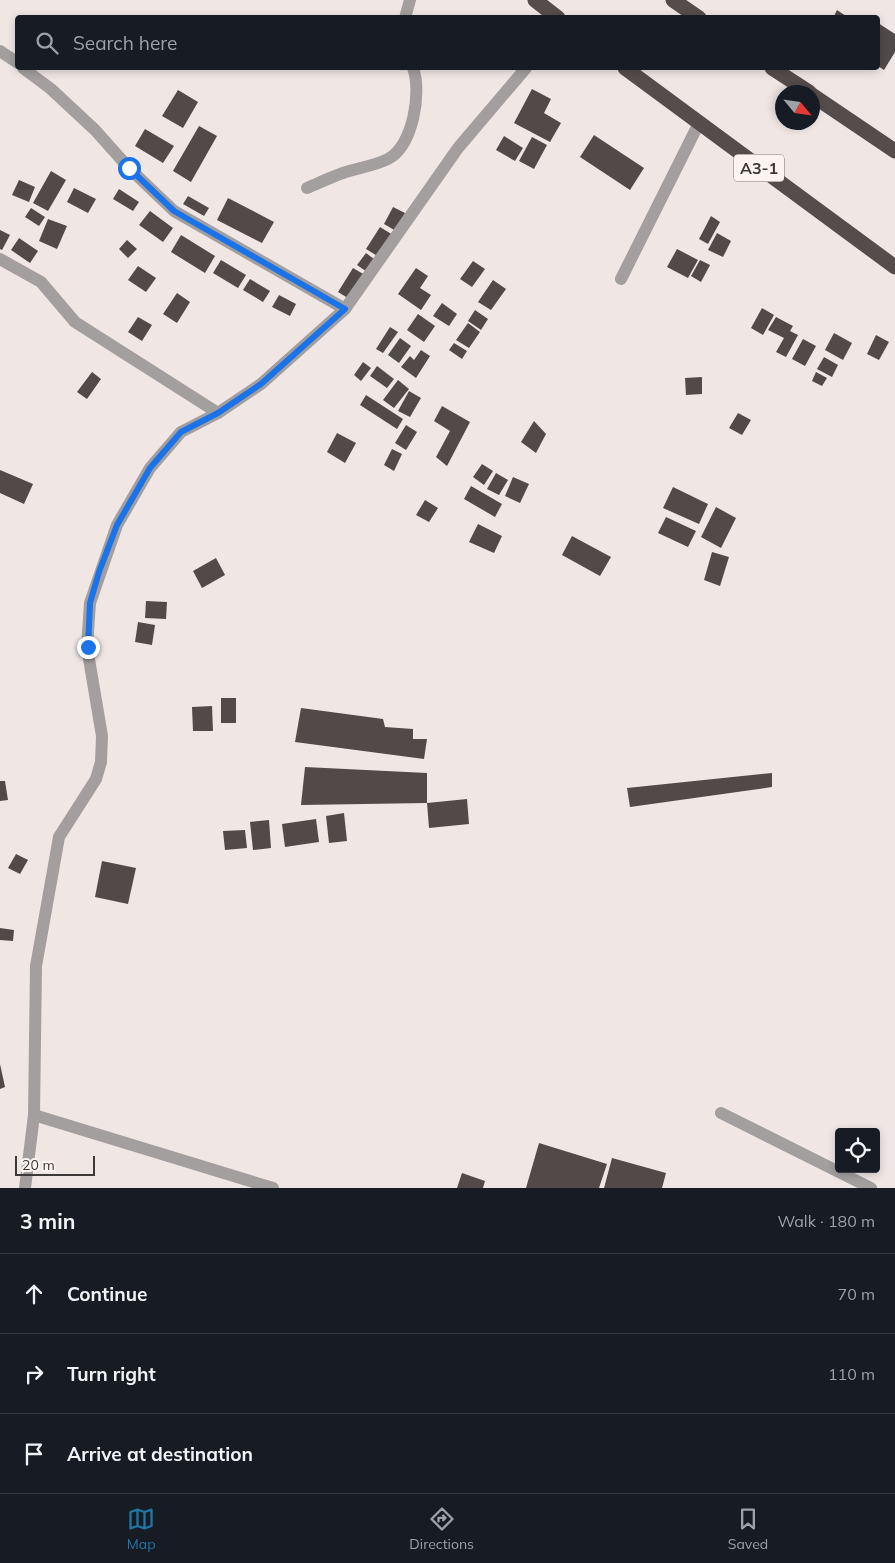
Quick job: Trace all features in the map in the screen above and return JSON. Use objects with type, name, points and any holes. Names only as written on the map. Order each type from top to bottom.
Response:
[{"type":"highway","points":[[535,0],[554,15]]},
{"type":"highway","points":[[673,0],[695,15]]},
{"type":"highway","name":"A3-1","points":[[628,70],[895,267]]},
{"type":"highway","points":[[775,70],[798,85]]},
{"type":"highway","points":[[820,100],[895,151]]},
{"type":"street","points":[[406,15],[410,0]]},
{"type":"street","points":[[0,51],[15,61]]},
{"type":"street","points":[[26,70],[51,89],[95,130],[129,168],[174,211],[345,309]]},
{"type":"street","points":[[307,188],[341,174],[389,159],[405,139],[417,109],[417,79],[414,70]]},
{"type":"street","points":[[25,1188],[34,1116],[36,966],[59,837],[96,779],[101,762],[102,736],[88,647],[90,603],[117,525],[150,468],[181,432],[218,413],[261,384],[345,309],[458,148],[524,70]]},
{"type":"street","points":[[621,279],[699,123]]},
{"type":"street","points":[[0,259],[41,282],[75,322],[218,413]]},
{"type":"street","points":[[721,1113],[871,1188]]},
{"type":"street","points":[[34,1116],[273,1188]]},
{"type":"building","points":[[837,10],[844,15],[834,15]]},
{"type":"building","points":[[880,24],[895,34],[895,52],[884,70],[880,67]]},
{"type":"building","points":[[532,89],[551,99],[544,113],[561,123],[550,142],[514,123]]},
{"type":"building","points":[[178,90],[198,102],[183,128],[162,116]]},
{"type":"building","points":[[199,126],[217,136],[191,182],[173,171]]},
{"type":"building","points":[[145,129],[174,146],[163,163],[135,146]]},
{"type":"building","points":[[594,135],[644,168],[630,190],[580,157]]},
{"type":"building","points":[[504,136],[523,148],[515,161],[496,150]]},
{"type":"building","points":[[532,137],[547,145],[534,169],[519,161]]},
{"type":"building","points":[[51,171],[66,180],[48,211],[33,203]]},
{"type":"building","points":[[19,180],[35,187],[29,202],[12,195]]},
{"type":"building","points":[[74,188],[96,199],[88,213],[67,202]]},
{"type":"building","points":[[119,189],[139,202],[133,211],[113,199]]},
{"type":"building","points":[[188,196],[209,208],[204,216],[183,204]]},
{"type":"building","points":[[228,198],[274,222],[262,243],[217,220]]},
{"type":"building","points":[[393,207],[405,213],[396,231],[384,224]]},
{"type":"building","points":[[31,208],[45,217],[39,226],[25,217]]},
{"type":"building","points":[[150,211],[173,228],[163,242],[139,225]]},
{"type":"building","points":[[711,216],[720,222],[708,244],[699,239]]},
{"type":"building","points":[[48,219],[67,226],[57,249],[39,241]]},
{"type":"building","points":[[380,227],[393,235],[379,257],[366,249]]},
{"type":"building","points":[[0,230],[10,235],[2,250],[0,249]]},
{"type":"building","points":[[717,233],[731,241],[723,257],[708,250]]},
{"type":"building","points":[[181,235],[215,256],[205,273],[171,252]]},
{"type":"building","points":[[19,238],[38,251],[30,263],[11,250]]},
{"type":"building","points":[[127,240],[137,249],[128,258],[119,249]]},
{"type":"building","points":[[677,249],[698,260],[688,278],[667,267]]},
{"type":"building","points":[[366,253],[378,262],[370,274],[357,265]]},
{"type":"building","points":[[221,260],[246,275],[238,288],[213,273]]},
{"type":"building","points":[[700,260],[710,265],[701,282],[691,276]]},
{"type":"building","points":[[473,261],[485,269],[472,287],[460,279]]},
{"type":"building","points":[[138,266],[156,278],[146,292],[128,280]]},
{"type":"building","points":[[353,268],[365,275],[351,300],[338,292]]},
{"type":"building","points":[[416,268],[428,276],[420,288],[431,295],[421,310],[398,294]]},
{"type":"building","points":[[250,279],[270,291],[263,302],[243,290]]},
{"type":"building","points":[[493,280],[506,289],[491,310],[478,302]]},
{"type":"building","points":[[177,293],[190,302],[177,323],[163,314]]},
{"type":"building","points":[[279,295],[296,304],[290,316],[272,307]]},
{"type":"building","points":[[442,303],[457,314],[449,326],[433,316]]},
{"type":"building","points":[[762,308],[774,315],[763,335],[751,328]]},
{"type":"building","points":[[475,310],[488,319],[481,330],[468,321]]},
{"type":"building","points":[[418,314],[435,326],[424,342],[407,330]]},
{"type":"building","points":[[138,317],[152,325],[142,341],[128,332]]},
{"type":"building","points":[[776,317],[793,326],[790,331],[798,335],[786,357],[776,352],[784,338],[768,330]]},
{"type":"building","points":[[468,323],[480,332],[469,348],[456,340]]},
{"type":"building","points":[[390,327],[398,332],[383,353],[376,349]]},
{"type":"building","points":[[834,333],[852,343],[843,360],[825,350]]},
{"type":"building","points":[[876,335],[889,342],[879,360],[867,354]]},
{"type":"building","points":[[400,338],[411,346],[399,363],[388,355]]},
{"type":"building","points":[[803,339],[816,346],[805,366],[792,359]]},
{"type":"building","points":[[454,343],[467,351],[462,359],[449,350]]},
{"type":"building","points":[[421,350],[430,356],[416,378],[401,367],[410,356],[414,360]]},
{"type":"building","points":[[824,357],[838,365],[832,377],[817,369]]},
{"type":"building","points":[[363,362],[371,368],[361,381],[354,375]]},
{"type":"building","points":[[377,366],[394,379],[387,388],[370,376]]},
{"type":"building","points":[[92,372],[101,379],[87,399],[77,392]]},
{"type":"building","points":[[816,372],[827,378],[822,386],[812,381]]},
{"type":"building","points":[[702,377],[702,394],[686,395],[685,378]]},
{"type":"building","points":[[398,380],[409,389],[394,408],[383,400]]},
{"type":"building","points":[[409,391],[421,398],[410,417],[398,411]]},
{"type":"building","points":[[366,395],[403,419],[397,429],[360,405]]},
{"type":"building","points":[[442,406],[470,422],[447,466],[436,457],[450,431],[434,421]]},
{"type":"building","points":[[738,413],[751,420],[742,435],[729,428]]},
{"type":"building","points":[[534,421],[546,434],[536,453],[521,442]]},
{"type":"building","points":[[406,425],[417,432],[406,450],[395,443]]},
{"type":"building","points":[[337,433],[356,443],[345,463],[327,452]]},
{"type":"building","points":[[392,449],[402,454],[394,471],[384,465]]},
{"type":"building","points":[[482,464],[493,471],[484,485],[473,477]]},
{"type":"building","points":[[0,470],[33,484],[24,504],[0,493]]},
{"type":"building","points":[[496,473],[508,480],[499,495],[487,489]]},
{"type":"building","points":[[513,477],[529,484],[520,503],[505,496]]},
{"type":"building","points":[[471,486],[502,504],[495,517],[464,499]]},
{"type":"building","points":[[673,487],[708,504],[699,524],[663,508]]},
{"type":"building","points":[[425,500],[438,508],[429,522],[416,515]]},
{"type":"building","points":[[716,507],[736,518],[721,548],[701,537]]},
{"type":"building","points":[[666,517],[696,531],[688,547],[658,533]]},
{"type":"building","points":[[478,524],[502,536],[494,553],[469,542]]},
{"type":"building","points":[[572,536],[611,557],[600,576],[562,555]]},
{"type":"building","points":[[712,552],[729,557],[720,586],[704,580]]},
{"type":"building","points":[[216,558],[225,575],[202,588],[193,571]]},
{"type":"building","points":[[146,601],[167,602],[166,619],[145,618]]},
{"type":"building","points":[[138,622],[155,625],[152,645],[135,642]]},
{"type":"building","points":[[221,698],[236,698],[236,723],[221,723]]},
{"type":"building","points":[[212,706],[213,731],[193,731],[192,707]]},
{"type":"building","points":[[301,708],[383,719],[385,727],[413,729],[413,739],[427,739],[424,759],[295,742]]},
{"type":"building","points":[[305,767],[427,773],[427,803],[301,805]]},
{"type":"building","points":[[772,773],[772,787],[630,807],[627,788]]},
{"type":"building","points":[[0,781],[5,781],[8,800],[0,801]]},
{"type":"building","points":[[467,799],[469,824],[429,828],[427,803]]},
{"type":"building","points":[[344,813],[347,841],[329,843],[326,816]]},
{"type":"building","points":[[316,819],[319,842],[285,847],[282,824]]},
{"type":"building","points":[[269,820],[271,848],[253,850],[250,822]]},
{"type":"building","points":[[245,830],[247,848],[225,850],[223,831]]},
{"type":"building","points":[[16,854],[28,860],[20,874],[8,868]]},
{"type":"building","points":[[102,861],[136,868],[128,904],[95,897]]},
{"type":"building","points":[[0,928],[14,930],[13,941],[0,940]]},
{"type":"building","points":[[0,1064],[5,1087],[0,1089]]},
{"type":"building","points":[[539,1143],[607,1164],[599,1188],[526,1188]]},
{"type":"building","points":[[612,1158],[666,1173],[662,1188],[604,1188]]},
{"type":"building","points":[[462,1173],[485,1181],[483,1188],[457,1188]]},
{"type":"route","points":[[88,647],[90,603],[99,572],[117,525],[150,468],[166,447],[181,432],[218,413],[261,384],[345,309],[174,211],[129,168]]}]
